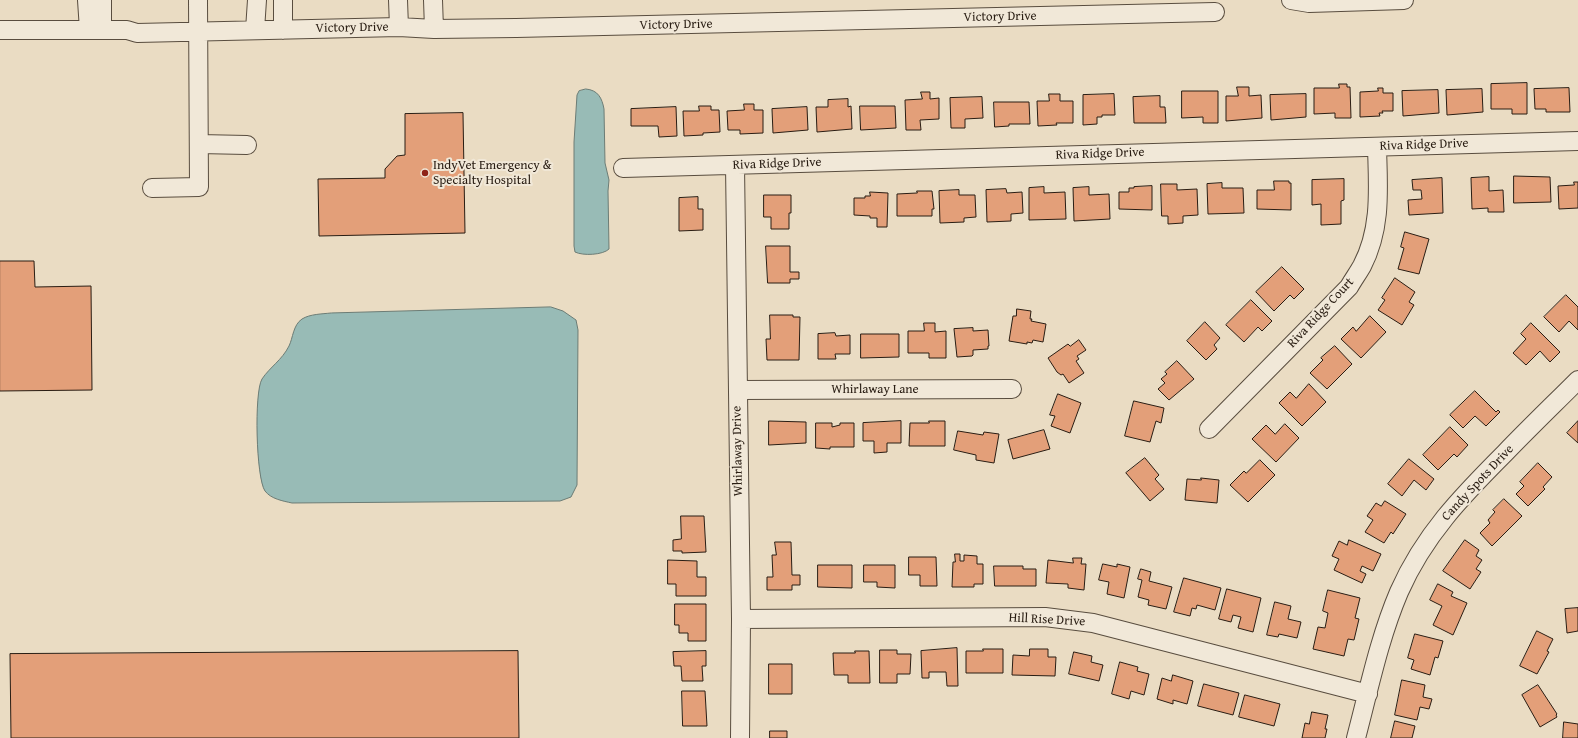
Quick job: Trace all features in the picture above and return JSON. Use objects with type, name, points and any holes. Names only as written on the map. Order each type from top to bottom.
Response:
[{"type":"street","points":[[88,0],[95,30]]},
{"type":"street","points":[[95,30],[102,0]]},
{"type":"street","points":[[152,188],[199,187],[198,0]]},
{"type":"street","points":[[255,30],[257,0]]},
{"type":"street","points":[[282,0],[283,30]]},
{"type":"street","points":[[398,0],[399,27]]},
{"type":"street","points":[[433,0],[434,29]]},
{"type":"street","points":[[1291,0],[1309,3],[1404,0]]},
{"type":"street","name":"Victory Drive","points":[[0,30],[127,30],[137,33],[399,27],[434,29],[516,28],[1216,12]]},
{"type":"street","name":"Victory Drive","points":[[0,42],[130,41],[137,33]]},
{"type":"street","name":"Riva Ridge Drive","points":[[623,168],[1578,141]]},
{"type":"street","points":[[199,144],[247,145]]},
{"type":"street","name":"Riva Ridge Court","points":[[1209,429],[1349,287],[1362,265],[1372,241],[1377,216],[1377,146]]},
{"type":"street","name":"Whirlaway Drive","points":[[735,165],[740,738]]},
{"type":"street","name":"Candy Spots Drive","points":[[1356,738],[1386,626],[1399,592],[1426,543],[1459,500],[1578,380]]},
{"type":"street","name":"Whirlaway Lane","points":[[738,390],[1012,389]]},
{"type":"street","name":"Hill Rise Drive","points":[[740,619],[1045,617],[1072,620],[1093,623],[1368,694]]},
{"type":"water","points":[[586,89],[594,91],[599,95],[604,109],[605,163],[609,180],[609,249],[598,254],[575,252],[574,246],[574,142],[577,95],[579,91]]},
{"type":"water","points":[[551,307],[563,311],[576,320],[578,330],[577,485],[571,497],[560,501],[292,503],[274,498],[265,491],[262,483],[258,453],[257,417],[259,387],[265,375],[286,351],[295,328],[305,317],[331,313]]},
{"type":"building","points":[[1527,83],[1527,114],[1512,114],[1512,109],[1491,109],[1491,84]]},
{"type":"building","points":[[1339,84],[1347,84],[1347,87],[1350,87],[1351,118],[1335,118],[1335,113],[1314,114],[1314,88],[1339,88]]},
{"type":"building","points":[[1237,87],[1249,87],[1249,96],[1261,95],[1262,118],[1226,121],[1226,96],[1238,96]]},
{"type":"building","points":[[1378,88],[1383,88],[1383,93],[1393,93],[1393,111],[1382,111],[1383,113],[1379,113],[1380,116],[1360,117],[1360,92],[1378,91]]},
{"type":"building","points":[[1569,88],[1570,112],[1546,112],[1546,109],[1535,109],[1534,89]]},
{"type":"building","points":[[1482,89],[1483,112],[1447,115],[1446,90]]},
{"type":"building","points":[[1438,90],[1439,113],[1403,116],[1402,91]]},
{"type":"building","points":[[1182,91],[1218,91],[1218,123],[1203,123],[1203,117],[1182,118]]},
{"type":"building","points":[[921,92],[930,92],[930,99],[939,98],[939,119],[920,120],[921,130],[906,130],[905,100],[922,99]]},
{"type":"building","points":[[1049,94],[1060,94],[1060,101],[1073,101],[1073,123],[1056,123],[1057,125],[1038,126],[1037,101],[1049,101]]},
{"type":"building","points":[[1114,94],[1115,115],[1102,115],[1102,117],[1097,117],[1097,124],[1083,125],[1083,95]]},
{"type":"building","points":[[1306,94],[1306,117],[1271,120],[1270,95]]},
{"type":"building","points":[[1160,96],[1160,107],[1165,107],[1166,123],[1134,123],[1133,97]]},
{"type":"building","points":[[982,97],[983,118],[965,119],[965,128],[951,128],[950,98]]},
{"type":"building","points":[[848,99],[848,107],[851,106],[852,129],[817,132],[816,107],[828,107],[828,100]]},
{"type":"building","points":[[994,102],[1029,102],[1030,124],[1009,124],[1009,126],[995,127]]},
{"type":"building","points":[[744,104],[754,104],[754,110],[763,110],[763,133],[740,134],[740,130],[728,130],[727,111],[744,110]]},
{"type":"building","points":[[699,106],[711,106],[711,110],[719,110],[720,132],[684,136],[683,111],[699,111]]},
{"type":"building","points":[[860,106],[895,106],[896,128],[861,130]]},
{"type":"building","points":[[676,107],[677,136],[659,137],[658,126],[631,126],[631,109]]},
{"type":"building","points":[[807,107],[808,130],[773,133],[772,109]]},
{"type":"building","name":"IndyVet Emergency & Specialty Hospital","points":[[463,113],[465,233],[319,236],[318,179],[385,178],[385,169],[397,156],[405,155],[405,114]]},
{"type":"building","points":[[1514,176],[1550,177],[1551,202],[1514,203]]},
{"type":"building","points":[[1489,177],[1489,191],[1503,190],[1504,212],[1488,212],[1488,208],[1472,209],[1471,178]]},
{"type":"building","points":[[1442,178],[1443,213],[1409,215],[1408,200],[1422,199],[1421,190],[1413,190],[1412,180]]},
{"type":"building","points":[[1344,179],[1344,200],[1341,201],[1341,224],[1321,225],[1321,204],[1312,205],[1312,180]]},
{"type":"building","points":[[1274,181],[1289,181],[1289,183],[1291,183],[1291,210],[1257,209],[1257,190],[1274,190]]},
{"type":"building","points":[[1574,182],[1578,182],[1578,208],[1559,209],[1558,186],[1574,185]]},
{"type":"building","points":[[1222,183],[1222,188],[1243,188],[1244,213],[1208,214],[1207,184]]},
{"type":"building","points":[[1161,184],[1177,184],[1177,190],[1197,189],[1198,215],[1183,216],[1183,223],[1168,224],[1168,216],[1162,216]]},
{"type":"building","points":[[1152,186],[1152,210],[1119,209],[1119,192],[1129,192],[1129,188],[1134,187]]},
{"type":"building","points":[[1044,187],[1044,193],[1065,192],[1066,219],[1029,220],[1029,188]]},
{"type":"building","points":[[1089,187],[1089,195],[1109,194],[1110,219],[1074,221],[1073,188]]},
{"type":"building","points":[[1006,189],[1007,193],[1022,192],[1023,213],[1011,214],[1011,221],[987,222],[986,190]]},
{"type":"building","points":[[959,190],[959,195],[975,195],[976,217],[964,218],[964,222],[940,223],[939,191]]},
{"type":"building","points":[[917,191],[932,191],[934,209],[932,209],[932,216],[897,216],[897,194],[917,193]]},
{"type":"building","points":[[870,192],[888,193],[887,227],[877,227],[877,218],[854,215],[854,198],[865,198],[865,196],[870,196]]},
{"type":"building","points":[[764,195],[791,195],[789,229],[771,229],[771,217],[764,217]]},
{"type":"building","points":[[698,197],[698,209],[703,209],[703,230],[679,231],[679,198]]},
{"type":"building","points":[[1405,232],[1429,239],[1419,274],[1398,269],[1404,248],[1401,247]]},
{"type":"building","points":[[766,246],[790,246],[790,272],[799,272],[799,279],[790,279],[790,283],[768,283]]},
{"type":"building","points":[[0,261],[34,261],[35,287],[91,286],[92,390],[0,391]]},
{"type":"building","points":[[1282,267],[1304,289],[1294,299],[1290,295],[1274,311],[1256,292]]},
{"type":"building","points":[[1395,278],[1415,292],[1409,302],[1414,305],[1402,325],[1378,310],[1385,300],[1382,298]]},
{"type":"building","points":[[1566,295],[1578,307],[1578,330],[1569,321],[1559,332],[1544,317]]},
{"type":"building","points":[[1251,300],[1272,321],[1262,331],[1258,327],[1244,342],[1226,325]]},
{"type":"building","points":[[1017,309],[1031,311],[1031,321],[1046,324],[1043,342],[1033,340],[1032,343],[1027,342],[1027,344],[1009,341],[1013,316],[1016,316]]},
{"type":"building","points":[[770,315],[793,315],[793,317],[800,317],[799,360],[767,360],[766,339],[770,339]]},
{"type":"building","points":[[1370,316],[1386,332],[1361,358],[1341,339],[1353,327],[1356,331]]},
{"type":"building","points":[[1205,322],[1220,338],[1214,345],[1217,349],[1206,360],[1187,341]]},
{"type":"building","points":[[924,323],[935,323],[935,332],[946,331],[946,358],[929,358],[929,353],[908,353],[908,331],[924,331]]},
{"type":"building","points":[[1531,323],[1560,352],[1550,362],[1540,351],[1526,365],[1513,353],[1526,339],[1521,334]]},
{"type":"building","points":[[973,328],[973,331],[988,330],[988,349],[973,350],[972,356],[957,357],[954,329]]},
{"type":"building","points":[[835,333],[836,336],[850,335],[850,354],[835,354],[836,359],[818,359],[818,334]]},
{"type":"building","points":[[861,334],[899,334],[899,357],[861,358]]},
{"type":"building","points":[[1079,340],[1086,350],[1077,356],[1079,359],[1076,361],[1084,373],[1069,383],[1063,374],[1061,375],[1057,372],[1048,358],[1068,344],[1070,346]]},
{"type":"building","points":[[1335,346],[1352,364],[1327,389],[1310,373],[1323,360],[1321,358]]},
{"type":"building","points":[[1177,361],[1194,379],[1169,400],[1158,389],[1165,383],[1161,379],[1167,374],[1165,372]]},
{"type":"building","points":[[1309,384],[1326,402],[1302,426],[1279,403],[1290,392],[1296,398]]},
{"type":"building","points":[[1475,391],[1496,412],[1498,410],[1500,412],[1486,426],[1475,416],[1463,428],[1450,415]]},
{"type":"building","points":[[1058,394],[1081,403],[1070,433],[1051,426],[1055,416],[1050,415]]},
{"type":"building","points":[[1134,401],[1164,408],[1161,423],[1156,421],[1150,442],[1125,436]]},
{"type":"building","points":[[769,421],[806,422],[806,443],[769,445]]},
{"type":"building","points":[[901,421],[901,443],[887,443],[887,452],[874,453],[874,441],[863,441],[863,423]]},
{"type":"building","points":[[929,421],[945,421],[945,446],[909,446],[910,423],[929,423]]},
{"type":"building","points":[[1578,421],[1578,443],[1567,433]]},
{"type":"building","points":[[816,423],[832,423],[832,427],[840,425],[840,423],[854,423],[854,447],[830,447],[830,449],[816,448]]},
{"type":"building","points":[[1285,424],[1299,438],[1276,462],[1252,439],[1266,425],[1275,434]]},
{"type":"building","points":[[1450,427],[1468,445],[1457,457],[1454,454],[1438,470],[1423,455]]},
{"type":"building","points":[[1044,430],[1050,449],[1013,459],[1008,440]]},
{"type":"building","points":[[958,431],[983,435],[984,432],[999,434],[994,463],[976,460],[976,455],[954,450]]},
{"type":"building","points":[[1145,458],[1159,475],[1155,479],[1164,489],[1150,501],[1126,473]]},
{"type":"building","points":[[1409,459],[1434,479],[1426,490],[1414,480],[1402,496],[1388,484]]},
{"type":"building","points":[[1260,460],[1275,475],[1248,502],[1230,485],[1244,471],[1246,473]]},
{"type":"building","points":[[1538,463],[1552,477],[1543,487],[1545,489],[1528,506],[1516,494],[1524,486],[1520,482]]},
{"type":"building","points":[[1201,478],[1219,480],[1217,503],[1185,500],[1187,479],[1201,480]]},
{"type":"building","points":[[1504,499],[1522,516],[1492,546],[1480,533],[1490,523],[1488,520],[1495,512],[1493,510]]},
{"type":"building","points":[[1385,501],[1406,514],[1393,534],[1391,532],[1384,543],[1365,532],[1373,520],[1367,516],[1376,503],[1381,506]]},
{"type":"building","points":[[681,516],[704,516],[706,552],[682,553],[682,551],[673,551],[673,540],[681,539]]},
{"type":"building","points":[[1349,540],[1381,554],[1373,571],[1362,566],[1360,571],[1366,574],[1362,583],[1334,570],[1339,559],[1332,556],[1339,541],[1347,545]]},
{"type":"building","points":[[1465,540],[1479,550],[1476,556],[1482,560],[1476,569],[1481,572],[1470,589],[1443,571]]},
{"type":"building","points":[[775,542],[791,542],[792,575],[800,575],[800,585],[792,585],[792,590],[767,590],[767,577],[773,577],[772,555],[776,555]]},
{"type":"building","points":[[955,554],[960,554],[960,561],[964,561],[964,555],[977,556],[977,564],[983,564],[983,584],[974,584],[974,587],[952,587],[953,562],[955,562]]},
{"type":"building","points":[[909,557],[936,557],[937,586],[920,586],[920,575],[909,575]]},
{"type":"building","points":[[1073,558],[1082,558],[1081,564],[1086,564],[1084,590],[1068,588],[1068,584],[1046,583],[1048,560],[1073,563]]},
{"type":"building","points":[[668,560],[697,561],[697,577],[706,577],[706,596],[676,596],[676,584],[668,584]]},
{"type":"building","points":[[1103,564],[1117,567],[1117,564],[1130,567],[1124,598],[1107,594],[1109,582],[1099,580]]},
{"type":"building","points":[[818,565],[852,565],[852,588],[818,587]]},
{"type":"building","points":[[864,565],[895,565],[895,588],[877,587],[877,582],[864,582]]},
{"type":"building","points":[[994,566],[1023,566],[1023,569],[1036,569],[1036,586],[995,586]]},
{"type":"building","points":[[1141,569],[1151,572],[1149,581],[1172,587],[1166,609],[1148,605],[1149,600],[1138,597],[1142,580],[1138,579]]},
{"type":"building","points":[[1184,578],[1221,588],[1215,610],[1197,605],[1196,609],[1192,608],[1190,616],[1174,612]]},
{"type":"building","points":[[1438,584],[1453,592],[1451,596],[1467,603],[1453,635],[1433,625],[1442,606],[1430,600]]},
{"type":"building","points":[[1227,589],[1261,598],[1253,632],[1238,628],[1241,617],[1233,615],[1231,622],[1219,619]]},
{"type":"building","points":[[1328,590],[1360,598],[1355,618],[1359,619],[1354,640],[1348,639],[1344,656],[1313,649],[1318,627],[1325,628],[1328,613],[1323,611]]},
{"type":"building","points":[[1275,602],[1291,606],[1288,619],[1301,622],[1297,638],[1279,634],[1278,637],[1267,635]]},
{"type":"building","points":[[675,604],[706,604],[706,641],[688,641],[688,633],[679,633],[679,625],[675,625]]},
{"type":"building","points":[[1578,608],[1578,631],[1567,633],[1565,609]]},
{"type":"building","points":[[1537,631],[1553,639],[1547,651],[1549,652],[1537,674],[1520,666]]},
{"type":"building","points":[[1415,634],[1443,641],[1438,658],[1435,657],[1430,675],[1411,669],[1414,660],[1408,658]]},
{"type":"building","points":[[957,648],[958,686],[947,686],[946,672],[929,672],[929,678],[922,678],[921,651]]},
{"type":"building","points":[[983,649],[1003,649],[1003,673],[966,673],[966,651],[983,651]]},
{"type":"building","points":[[1030,649],[1048,649],[1048,657],[1056,657],[1055,676],[1012,675],[1013,655],[1029,656]]},
{"type":"building","points":[[880,650],[897,650],[897,654],[911,654],[910,674],[897,674],[897,683],[880,683]]},
{"type":"building","points":[[518,651],[519,738],[11,738],[10,654]]},
{"type":"building","points":[[706,651],[706,666],[702,666],[703,681],[682,681],[681,666],[674,666],[673,652]]},
{"type":"building","points":[[855,651],[869,651],[870,683],[848,683],[848,675],[834,675],[833,653],[855,653]]},
{"type":"building","points":[[1074,652],[1092,656],[1091,662],[1103,665],[1099,681],[1069,674]]},
{"type":"building","points":[[1120,662],[1138,667],[1137,671],[1149,674],[1144,695],[1131,691],[1129,699],[1112,694]]},
{"type":"building","points":[[769,664],[792,664],[792,694],[769,694]]},
{"type":"building","points":[[1173,675],[1193,681],[1187,704],[1173,700],[1173,704],[1157,699],[1162,678],[1171,681]]},
{"type":"building","points":[[1402,680],[1425,685],[1423,697],[1432,699],[1429,709],[1420,707],[1417,720],[1395,715]]},
{"type":"building","points":[[1204,684],[1239,693],[1233,715],[1198,706]]},
{"type":"building","points":[[1538,685],[1557,714],[1557,717],[1540,727],[1522,695]]},
{"type":"building","points":[[682,691],[705,691],[707,726],[683,726]]},
{"type":"building","points":[[1245,695],[1280,704],[1274,726],[1239,717]]},
{"type":"building","points":[[1312,712],[1328,715],[1325,738],[1302,738],[1305,723],[1309,724]]},
{"type":"building","points":[[1395,721],[1415,726],[1412,738],[1391,738]]},
{"type":"building","points":[[1564,722],[1578,724],[1578,738],[1563,738]]},
{"type":"building","points":[[770,731],[787,731],[787,738],[770,738]]},
{"type":"place","name":"IndyVet Emergency & Specialty Hospital","points":[[425,173]]}]
